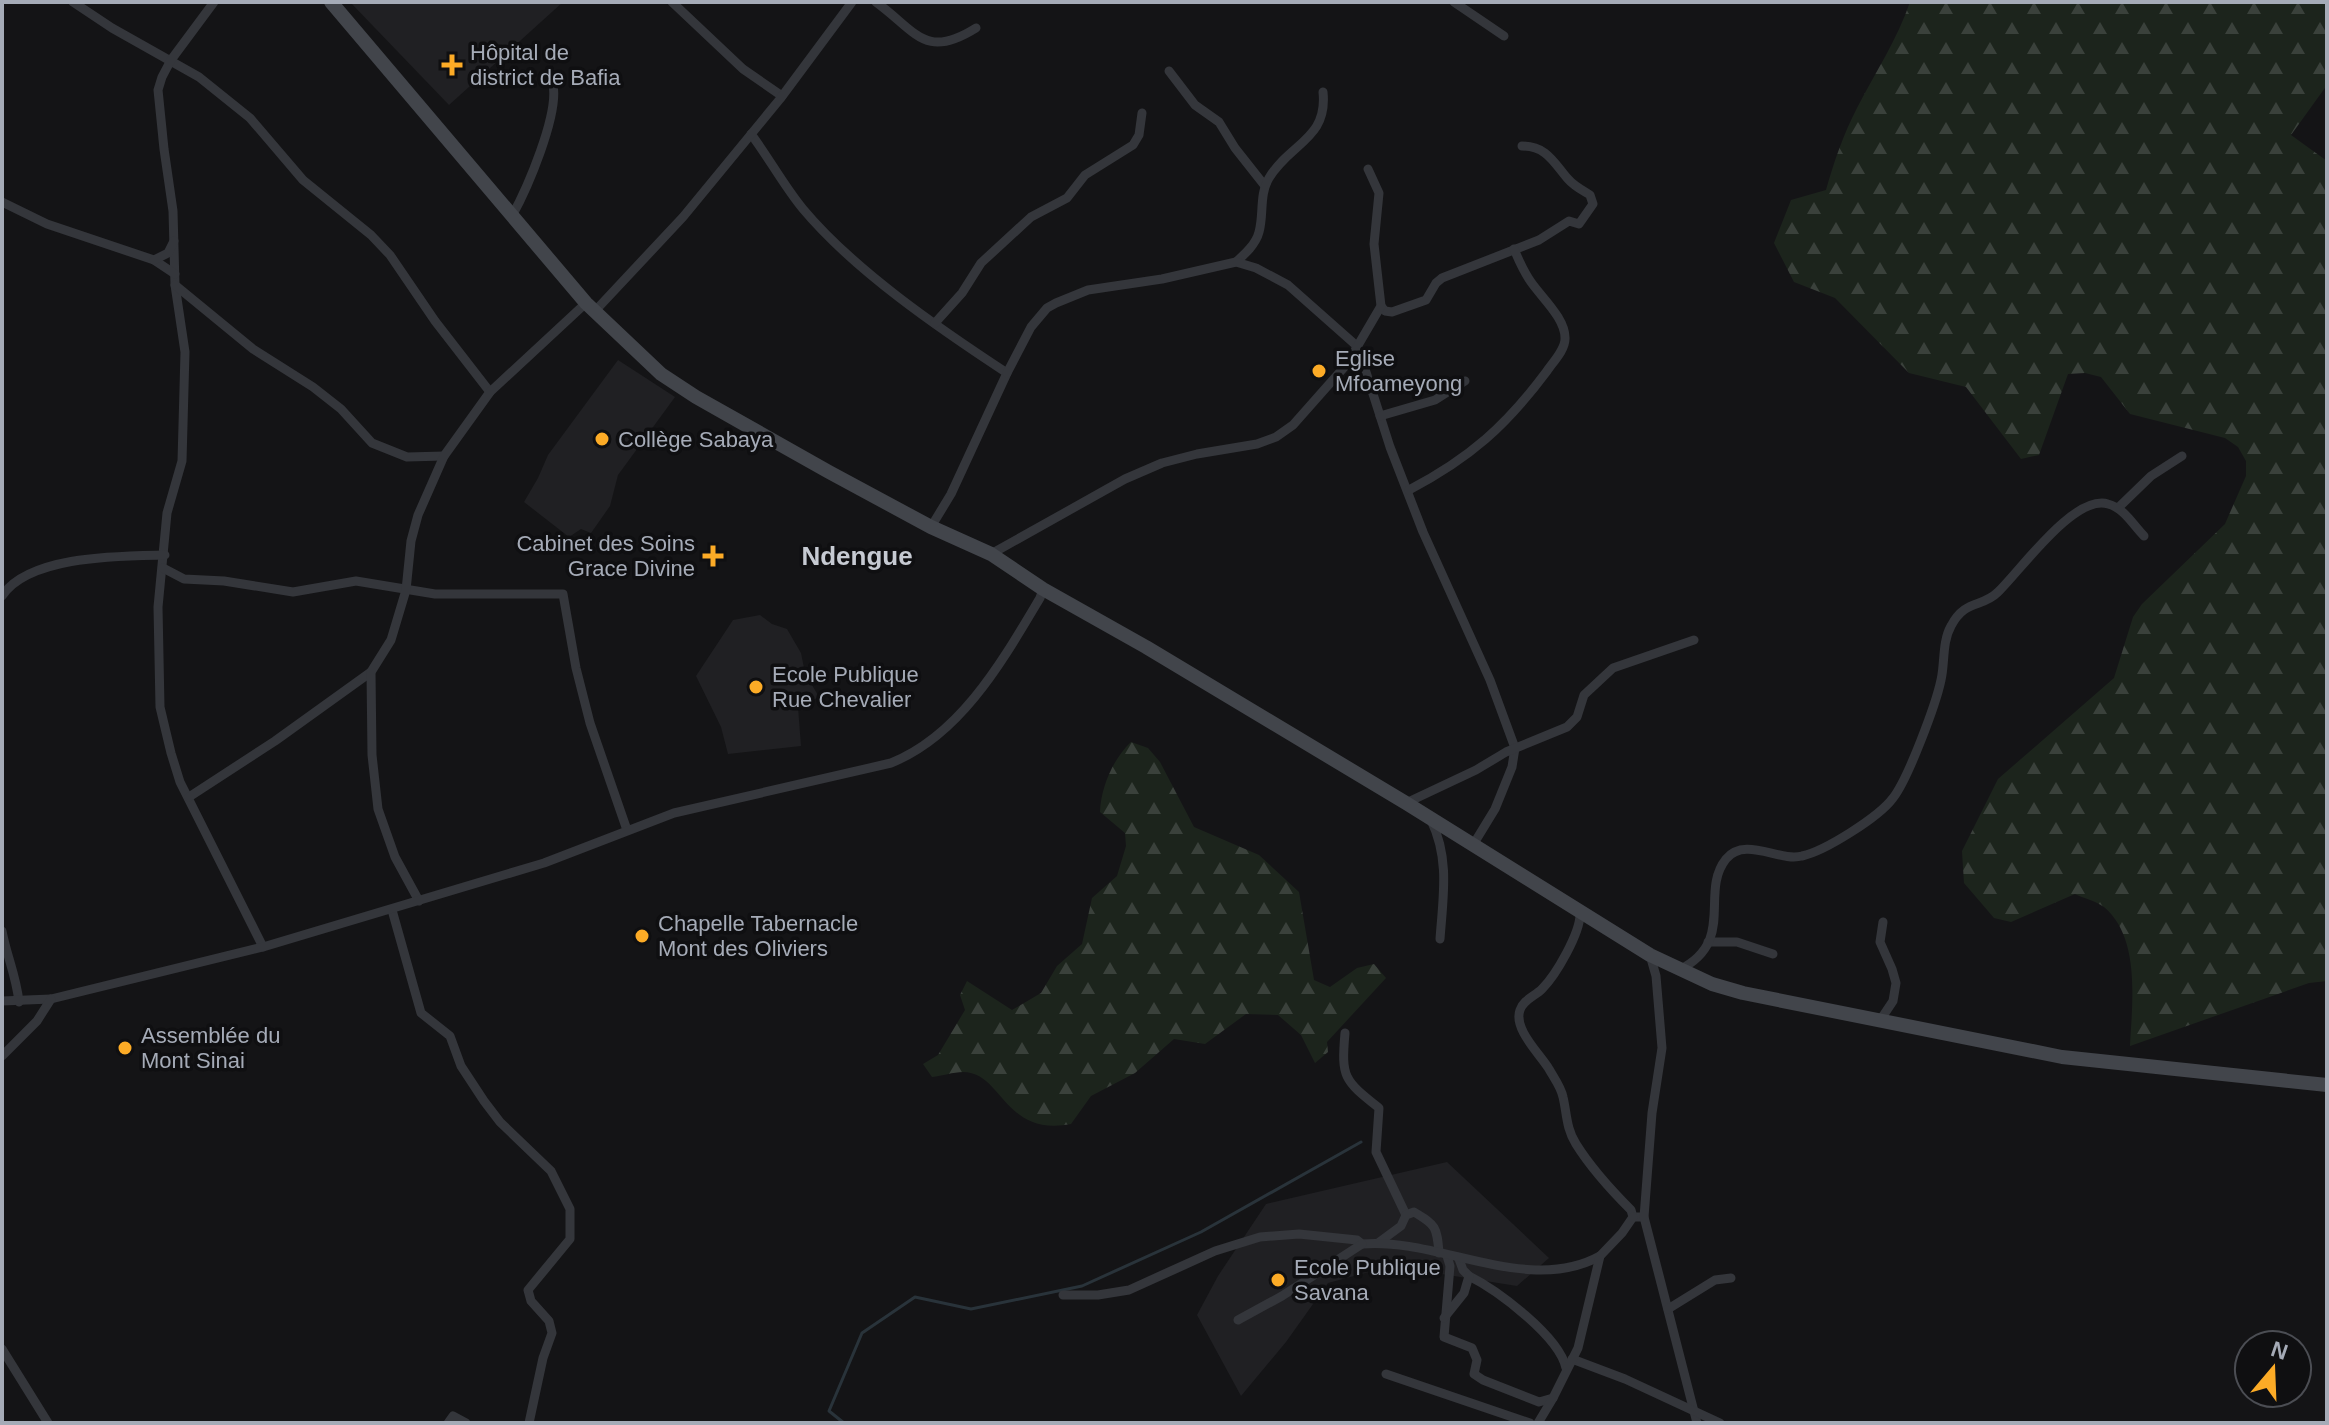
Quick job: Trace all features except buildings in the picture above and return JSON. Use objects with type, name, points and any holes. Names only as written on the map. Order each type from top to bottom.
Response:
[{"type":"main road","points":[[331,2],[590,307],[661,374],[696,397],[931,527],[991,554],[1043,589],[1430,817],[1650,955],[1679,970],[1743,993],[1879,1022],[2076,1059],[2327,1085]]},
{"type":"street","points":[[73,2],[223,94],[250,118],[303,180],[371,235],[390,255],[435,321],[490,392]]},
{"type":"street","points":[[214,2],[171,60],[162,77],[158,104],[173,211],[175,285],[185,352],[182,461],[167,513],[158,607],[160,707],[171,753],[189,797],[263,947]]},
{"type":"street","points":[[189,797],[275,741],[371,672],[391,640],[406,590],[411,541],[418,515],[444,456],[490,392],[590,307],[683,217],[782,96],[852,2]]},
{"type":"street","points":[[876,2],[937,45],[950,43],[976,28]]},
{"type":"street","points":[[1454,2],[1504,36]]},
{"type":"street","points":[[677,4],[743,69],[782,96]]},
{"type":"street","points":[[1169,71],[1195,105],[1219,122],[1265,186]]},
{"type":"street","points":[[512,216],[549,124],[554,103],[553,85]]},
{"type":"street","points":[[1236,262],[1256,241],[1265,186],[1278,164],[1306,141],[1320,122],[1325,106],[1323,92]]},
{"type":"street","points":[[935,323],[962,293],[981,263],[1031,217],[1067,198],[1085,175],[1133,145],[1139,135],[1142,113]]},
{"type":"street","points":[[751,134],[814,221],[888,288],[1007,373]]},
{"type":"street","points":[[1368,169],[1379,193],[1374,244],[1381,306],[1385,311],[1392,312],[1426,300],[1442,278],[1547,236],[1569,221],[1579,224],[1593,201],[1590,195],[1571,183],[1552,158],[1538,148],[1522,146]]},
{"type":"street","points":[[2,202],[47,224],[154,260],[175,274]]},
{"type":"street","points":[[154,260],[168,253],[175,240]]},
{"type":"street","points":[[1409,490],[1450,467],[1485,441],[1528,397],[1562,349],[1565,339],[1561,325],[1523,269],[1514,249]]},
{"type":"street","points":[[931,527],[951,494],[1031,327],[1047,308],[1088,290],[1162,279],[1236,262],[1256,268],[1288,285],[1358,347],[1423,532],[1490,680],[1515,748],[1512,767],[1495,809],[1473,845]]},
{"type":"street","points":[[175,285],[253,349],[313,387],[341,409],[372,443],[407,457],[444,456]]},
{"type":"street","points":[[991,554],[1089,498],[1162,463],[1257,444],[1276,437],[1311,406],[1358,347],[1381,306]]},
{"type":"street","points":[[1380,416],[1435,400],[1465,381]]},
{"type":"street","points":[[2118,508],[2151,476],[2182,456]]},
{"type":"street","points":[[1679,970],[1698,959],[1708,942],[1713,930],[1718,875],[1726,859],[1739,850],[1800,857],[1872,820],[1896,795],[1936,698],[1947,635],[1957,616],[1968,606],[1995,596],[2070,516],[2096,503],[2118,508],[2144,536]]},
{"type":"street","points":[[2,596],[15,582],[56,565],[87,558],[165,555]]},
{"type":"street","points":[[163,568],[184,579],[224,581],[293,592],[356,581],[406,590],[473,596],[563,594],[576,668],[590,723],[627,830]]},
{"type":"street","points":[[2,1001],[51,999],[263,947],[544,863],[702,804],[891,763],[921,749],[949,726],[978,691],[1028,618],[1043,589]]},
{"type":"street","points":[[1406,803],[1574,722],[1584,695],[1613,668],[1694,640]]},
{"type":"street","points":[[371,672],[372,755],[378,809],[395,857],[419,901]]},
{"type":"street","points":[[1430,817],[1439,837],[1445,864],[1440,939]]},
{"type":"street","points":[[392,910],[421,1013],[450,1036],[461,1066],[484,1101],[500,1122],[551,1171],[570,1209],[570,1239],[528,1290],[531,1301],[549,1321],[552,1333],[543,1358],[529,1423]]},
{"type":"street","points":[[1580,913],[1570,944],[1554,974],[1540,991],[1523,1004],[1519,1019],[1527,1037],[1559,1085],[1569,1133],[1600,1177],[1638,1217]]},
{"type":"street","points":[[1879,1022],[1893,1001],[1896,983],[1880,942],[1883,922]]},
{"type":"street","points":[[2,931],[7,954],[16,973],[19,1002]]},
{"type":"street","points":[[1708,942],[1737,942],[1773,954]]},
{"type":"street","points":[[1650,955],[1656,976],[1662,1048],[1638,1217],[1668,1309],[1697,1423]]},
{"type":"street","points":[[2,1056],[37,1021],[51,999]]},
{"type":"street","points":[[1345,1033],[1342,1066],[1352,1086],[1379,1108],[1376,1152],[1406,1215]]},
{"type":"street","points":[[1378,1243],[1401,1226],[1406,1215],[1414,1212],[1431,1223],[1438,1231],[1443,1254],[1450,1266],[1444,1337],[1472,1348],[1477,1360],[1474,1374],[1483,1380],[1539,1402],[1553,1398]]},
{"type":"street","points":[[1238,1320],[1282,1296],[1362,1244],[1378,1243],[1459,1259],[1546,1271],[1600,1256],[1638,1217]]},
{"type":"street","points":[[1063,1295],[1098,1295],[1129,1290],[1215,1251],[1270,1235],[1299,1234],[1357,1240],[1362,1244]]},
{"type":"street","points":[[1538,1423],[1583,1332],[1600,1256]]},
{"type":"street","points":[[1459,1259],[1469,1276],[1515,1304],[1569,1363],[1610,1372],[1720,1423]]},
{"type":"street","points":[[1444,1318],[1464,1293],[1469,1276]]},
{"type":"street","points":[[1668,1309],[1715,1280],[1731,1278]]},
{"type":"street","points":[[2,1349],[48,1423]]},
{"type":"street","points":[[1386,1374],[1530,1423]]},
{"type":"street","points":[[448,1423],[453,1416],[466,1423]]},
{"type":"shaded area","name":"Hôpital de district de Bafia","points":[[350,2],[563,2],[449,105]]},
{"type":"shaded area","name":"Collège Sabaya","points":[[618,360],[675,397],[618,475],[610,506],[591,533],[581,529],[569,537],[524,502],[548,455]]},
{"type":"shaded area","name":"Ecole Publique Rue Chevalier","points":[[760,615],[772,624],[787,629],[801,653],[805,673],[819,697],[798,707],[801,746],[728,754],[721,727],[696,676],[733,620]]},
{"type":"shaded area","name":"Ecole Publique Savana","points":[[1447,1162],[1549,1258],[1517,1286],[1391,1266],[1328,1283],[1286,1342],[1241,1396],[1197,1315],[1218,1276],[1266,1204]]},
{"type":"green space","points":[[1910,2],[2327,2],[2327,85],[2291,135],[2327,161],[2327,981],[2309,983],[2130,1046],[2132,972],[2124,936],[2116,920],[2101,905],[2075,894],[2011,922],[1994,918],[1964,883],[1962,851],[1998,779],[2114,678],[2133,617],[2142,604],[2225,524],[2246,476],[2246,461],[2238,447],[2225,438],[2130,414],[2101,377],[2085,373],[2068,374],[2039,455],[2021,459],[1966,387],[1909,373],[1835,298],[1794,282],[1774,243],[1791,200],[1826,190],[1847,128]]},
{"type":"green space","points":[[1131,742],[1148,748],[1160,762],[1194,827],[1259,855],[1299,892],[1314,980],[1330,987],[1357,968],[1374,964],[1386,978],[1327,1042],[1328,1052],[1315,1063],[1301,1035],[1278,1015],[1246,1014],[1205,1044],[1174,1039],[1135,1073],[1091,1096],[1071,1124],[1048,1125],[1031,1121],[1017,1113],[976,1075],[959,1072],[932,1077],[923,1064],[938,1055],[965,1010],[960,995],[967,981],[1012,1010],[1041,993],[1057,966],[1082,944],[1092,898],[1117,876],[1126,846],[1125,833],[1100,812],[1109,774]]},
{"type":"waterway","points":[[844,1423],[829,1411],[862,1333],[915,1297],[971,1309],[1082,1286],[1201,1232],[1361,1142]]},
{"type":"place","name":"Hôpital de district de Bafia","points":[[452,65]]},
{"type":"place","name":"Eglise Mfoameyong","points":[[1319,371]]},
{"type":"place","name":"Collège Sabaya","points":[[602,439]]},
{"type":"place","name":"Cabinet des Soins Grace Divine","points":[[713,556]]},
{"type":"place","name":"Ecole Publique Rue Chevalier","points":[[756,687]]},
{"type":"place","name":"Chapelle Tabernacle Mont des Oliviers","points":[[642,936]]},
{"type":"place","name":"Assemblée du Mont Sinai","points":[[125,1048]]},
{"type":"place","name":"Ecole Publique Savana","points":[[1278,1280]]},
{"type":"district","name":"Ndengue","points":[[857,556]]}]
